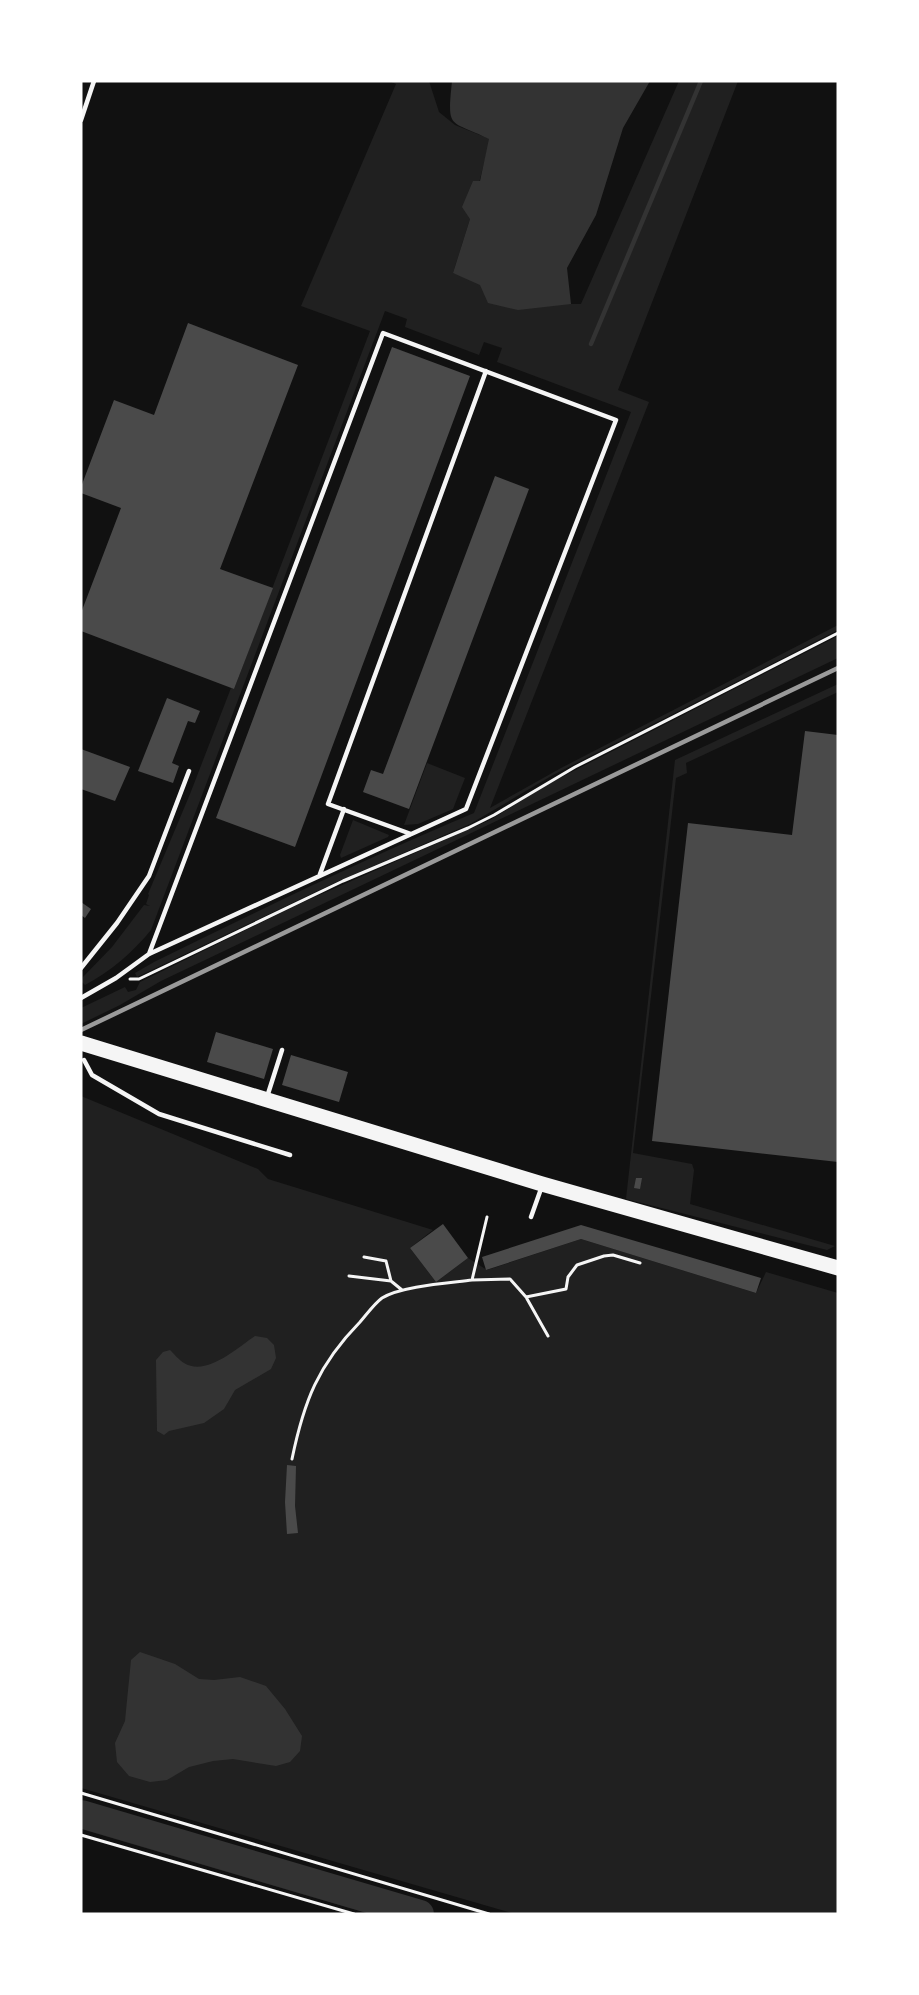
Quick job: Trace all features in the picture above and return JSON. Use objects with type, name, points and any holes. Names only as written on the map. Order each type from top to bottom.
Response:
[{"type":"main road","points":[[84,1052],[266,1099],[542,1184],[838,1268]]},
{"type":"lane","points":[[81,120],[94,81]]},
{"type":"lane","points":[[81,998],[116,978],[149,954],[466,809],[616,420],[383,333],[149,954]]},
{"type":"lane","points":[[411,834],[328,804],[486,371]]},
{"type":"lane","points":[[81,968],[117,923],[149,876],[189,771]]},
{"type":"lane","points":[[320,874],[344,809]]},
{"type":"lane","points":[[81,960],[87,962]]},
{"type":"lane","points":[[266,1099],[282,1050]]},
{"type":"lane","points":[[84,1052],[92,1075],[159,1114],[290,1155]]},
{"type":"lane","points":[[531,1217],[542,1184]]},
{"type":"path","points":[[116,978],[139,979],[343,881],[468,828],[575,767],[838,633]]},
{"type":"path","points":[[472,1280],[487,1217]]},
{"type":"path","points":[[526,1297],[566,1289],[568,1277],[576,1265],[604,1256],[613,1255],[640,1263]]},
{"type":"path","points":[[364,1257],[386,1261],[391,1281]]},
{"type":"path","points":[[349,1276],[391,1281],[402,1290]]},
{"type":"path","points":[[292,1460],[299,1424],[321,1370],[345,1337],[382,1298],[402,1290],[472,1280],[510,1279],[526,1297],[548,1336]]},
{"type":"path","points":[[81,1793],[489,1914]]},
{"type":"path","points":[[81,1835],[354,1914]]},
{"type":"shaded area","points":[[389,81],[429,81],[439,112],[455,125],[490,139],[470,219],[453,273],[571,304],[581,304],[679,81],[738,81],[618,390],[649,402],[490,808],[561,768],[838,625],[838,630],[553,775],[470,824],[332,884],[137,977],[135,973],[154,962],[234,923],[353,866],[474,813],[631,412],[497,362],[502,348],[484,342],[479,355],[405,327],[407,319],[385,311],[151,930],[121,961],[85,985],[82,982],[83,977],[112,947],[144,905],[150,906],[146,904],[148,894],[231,688],[234,689],[370,331],[301,306],[396,84]]},
{"type":"shaded area","points":[[452,81],[650,81],[623,128],[596,215],[567,268],[571,304],[518,310],[488,303],[480,285],[453,273],[470,219],[462,207],[473,181],[480,181],[489,139],[454,121],[450,108]]},
{"type":"shaded area","points":[[838,636],[838,658],[161,981],[81,1024],[81,1008],[125,987],[128,992],[136,990],[140,982],[299,904],[490,820],[550,783]]},
{"type":"shaded area","points":[[838,684],[838,692],[686,763],[687,773],[676,778],[633,1153],[692,1164],[694,1170],[690,1204],[835,1246],[827,1250],[626,1199],[675,760]]},
{"type":"shaded area","points":[[427,763],[465,778],[453,809],[418,824],[404,825]]},
{"type":"shaded area","points":[[353,820],[389,835],[341,858],[340,855]]},
{"type":"shaded area","points":[[81,1096],[258,1169],[268,1179],[433,1230],[410,1248],[436,1282],[468,1258],[487,1270],[581,1239],[756,1293],[766,1272],[838,1293],[838,1914],[515,1914],[81,1788]]},
{"type":"shaded area","points":[[255,1336],[267,1338],[274,1345],[276,1358],[271,1369],[235,1390],[224,1409],[204,1423],[169,1431],[164,1435],[157,1431],[156,1360],[163,1352],[170,1350],[184,1363],[202,1366],[230,1354]]},
{"type":"shaded area","points":[[140,1652],[175,1664],[199,1679],[240,1677],[266,1686],[285,1709],[302,1736],[300,1751],[290,1762],[276,1766],[233,1759],[189,1767],[167,1780],[150,1782],[129,1776],[117,1762],[115,1743],[125,1721],[131,1660]]},
{"type":"shaded area","points":[[81,1818],[405,1914],[370,1914],[81,1829]]},
{"type":"building","points":[[188,323],[298,365],[220,569],[273,588],[234,689],[81,631],[81,613],[121,508],[81,493],[81,487],[114,400],[154,415]]},
{"type":"building","points":[[392,347],[470,376],[295,847],[216,818]]},
{"type":"building","points":[[495,476],[529,489],[409,809],[363,792],[371,770],[383,774]]},
{"type":"building","points":[[167,698],[200,711],[195,723],[188,721],[172,763],[179,766],[173,783],[138,771]]},
{"type":"building","points":[[805,731],[838,735],[838,1162],[652,1141],[688,823],[792,835]]},
{"type":"building","points":[[81,749],[130,767],[115,801],[81,789]]},
{"type":"building","points":[[81,902],[91,909],[85,918],[81,915]]},
{"type":"building","points":[[216,1032],[273,1049],[264,1079],[207,1062]]},
{"type":"building","points":[[291,1055],[348,1072],[339,1102],[282,1085]]},
{"type":"building","points":[[636,1178],[642,1178],[640,1189],[634,1188]]},
{"type":"building","points":[[443,1224],[468,1258],[436,1282],[410,1248]]},
{"type":"building","points":[[581,1225],[761,1278],[756,1293],[581,1239],[486,1270],[482,1257]]},
{"type":"building","points":[[287,1465],[296,1466],[295,1506],[298,1533],[287,1534],[285,1502]]},
{"type":"waterway","points":[[591,344],[701,81]]},
{"type":"waterway","points":[[81,1814],[420,1914]]},
{"type":"railway","points":[[81,1030],[838,668]]}]
